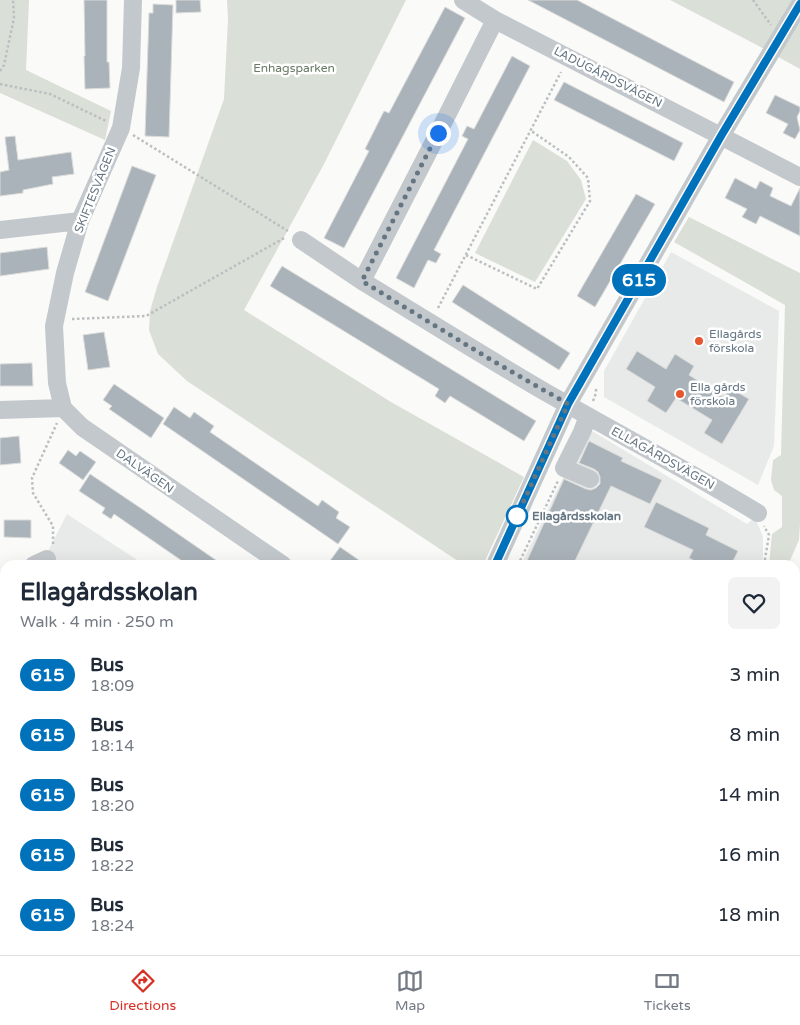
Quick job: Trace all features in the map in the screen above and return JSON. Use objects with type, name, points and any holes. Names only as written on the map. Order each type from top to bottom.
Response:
[{"type":"street","name":"SKIFTESVÄGEN","points":[[63,408],[57,383],[55,320],[65,273],[80,221],[121,128],[130,68],[133,0]]},
{"type":"street","name":"LADUGÅRDSVÄGEN","points":[[463,0],[495,20],[800,177]]},
{"type":"street","points":[[497,560],[568,404],[721,136],[800,4]]},
{"type":"street","points":[[362,281],[495,20]]},
{"type":"street","points":[[0,230],[80,221]]},
{"type":"street","points":[[296,237],[430,323],[568,404]]},
{"type":"street","name":"ELLAGÅRDSVÄGEN","points":[[568,404],[758,513]]},
{"type":"street","points":[[0,410],[63,408]]},
{"type":"street","name":"DALVÄGEN","points":[[63,408],[82,427],[276,560]]},
{"type":"street","points":[[588,416],[564,468],[590,479]]},
{"type":"path","points":[[0,72],[4,65],[14,18],[13,0]]},
{"type":"path","points":[[753,0],[773,28],[783,33]]},
{"type":"path","points":[[430,323],[568,57]]},
{"type":"path","points":[[0,84],[50,94],[121,128],[296,237]]},
{"type":"path","points":[[466,255],[537,289],[590,201],[588,178],[569,157],[530,130]]},
{"type":"path","points":[[55,320],[146,316],[296,237]]},
{"type":"path","points":[[43,560],[53,547],[54,526],[33,492],[32,478],[63,408]]},
{"type":"path","points":[[520,560],[564,468]]},
{"type":"path","points":[[758,513],[769,535],[765,560]]},
{"type":"shaded area","name":"Ellagårds förskola","points":[[671,252],[779,311],[774,446],[758,485],[604,397],[604,371]]},
{"type":"shaded area","name":"Ellagårdsskolan","points":[[587,428],[747,524],[755,517],[763,537],[762,560],[523,560]]},
{"type":"shaded area","points":[[67,514],[137,560],[44,560]]},
{"type":"green space","points":[[0,0],[29,0],[26,70],[111,111],[105,140],[0,93]]},
{"type":"green space","name":"Enhagsparken","points":[[227,0],[406,0],[324,164],[244,310],[391,402],[524,477],[485,560],[456,560],[187,381],[158,354],[149,330],[150,311],[224,99],[228,19]]},
{"type":"green space","points":[[670,0],[800,0],[800,69],[755,44]]},
{"type":"green space","points":[[533,140],[567,161],[581,180],[586,199],[535,282],[475,253]]},
{"type":"green space","points":[[689,217],[800,273],[800,523],[799,540],[790,560],[769,560],[772,534],[782,527],[782,496],[774,490],[771,480],[773,460],[781,455],[785,305],[674,242]]},
{"type":"building","points":[[84,0],[107,0],[107,62],[109,62],[110,88],[85,89]]},
{"type":"building","points":[[176,0],[200,0],[201,12],[176,13]]},
{"type":"building","points":[[528,0],[577,0],[734,82],[724,102]]},
{"type":"building","points":[[153,4],[173,5],[169,137],[145,136],[149,13],[153,13]]},
{"type":"building","points":[[445,7],[465,18],[344,248],[324,238],[369,151],[365,149],[384,111],[389,113]]},
{"type":"building","points":[[512,56],[530,66],[434,250],[441,254],[436,263],[428,260],[414,288],[396,278],[468,139],[462,136],[467,126],[474,129]]},
{"type":"building","points":[[564,82],[683,143],[674,161],[554,100]]},
{"type":"building","points":[[775,95],[800,107],[797,117],[800,130],[795,139],[783,133],[788,124],[766,113]]},
{"type":"building","points":[[15,136],[18,160],[71,152],[74,174],[52,177],[53,184],[23,190],[23,193],[0,196],[0,172],[9,170],[5,137]]},
{"type":"building","points":[[132,166],[156,175],[108,301],[85,292]]},
{"type":"building","points":[[735,178],[756,189],[760,181],[773,188],[770,196],[791,206],[800,188],[800,236],[760,216],[756,224],[742,217],[747,209],[725,198]]},
{"type":"building","points":[[636,194],[655,204],[595,307],[577,296]]},
{"type":"building","points":[[47,247],[49,269],[0,276],[0,253]]},
{"type":"building","points":[[282,266],[536,421],[524,441],[450,396],[445,403],[435,396],[439,389],[270,286]]},
{"type":"building","points":[[463,285],[570,353],[559,370],[452,302]]},
{"type":"building","points":[[104,332],[110,367],[88,370],[83,335]]},
{"type":"building","name":"Ella gårds förskola","points":[[637,351],[666,369],[675,354],[694,366],[689,375],[724,397],[730,388],[749,399],[722,444],[704,433],[712,420],[676,398],[666,413],[647,401],[655,387],[626,369]]},
{"type":"building","points":[[32,363],[33,386],[0,386],[0,364]]},
{"type":"building","points":[[114,384],[164,418],[151,438],[109,409],[112,406],[103,400]]},
{"type":"building","points":[[174,407],[190,418],[194,412],[214,426],[210,432],[318,506],[322,500],[339,512],[336,518],[350,527],[338,544],[163,424]]},
{"type":"building","points":[[19,436],[21,463],[0,465],[0,438]]},
{"type":"building","points":[[589,441],[623,458],[621,461],[662,480],[650,504],[611,486],[575,560],[527,560],[564,479],[591,490],[600,484],[598,472],[579,463]]},
{"type":"building","points":[[68,450],[76,456],[80,451],[96,462],[83,480],[59,463]]},
{"type":"building","points":[[90,474],[216,560],[181,560],[114,514],[111,519],[102,513],[105,508],[79,491]]},
{"type":"building","points":[[656,502],[709,528],[706,535],[738,551],[734,560],[693,560],[689,558],[693,550],[644,527]]},
{"type":"building","points":[[4,520],[31,520],[31,538],[4,537]]},
{"type":"building","points":[[340,547],[359,560],[331,560]]},
{"type":"bus line","name":"615","points":[[497,560],[568,404],[721,136],[800,4]]},
{"type":"place","name":"Ellagårds förskola","points":[[699,341]]},
{"type":"place","name":"Ella gårds förskola","points":[[680,394]]},
{"type":"place","name":"Ellagårdsskolan","points":[[517,516]]},
{"type":"route","points":[[438,133],[362,281],[488,358],[568,404],[517,516]]}]
